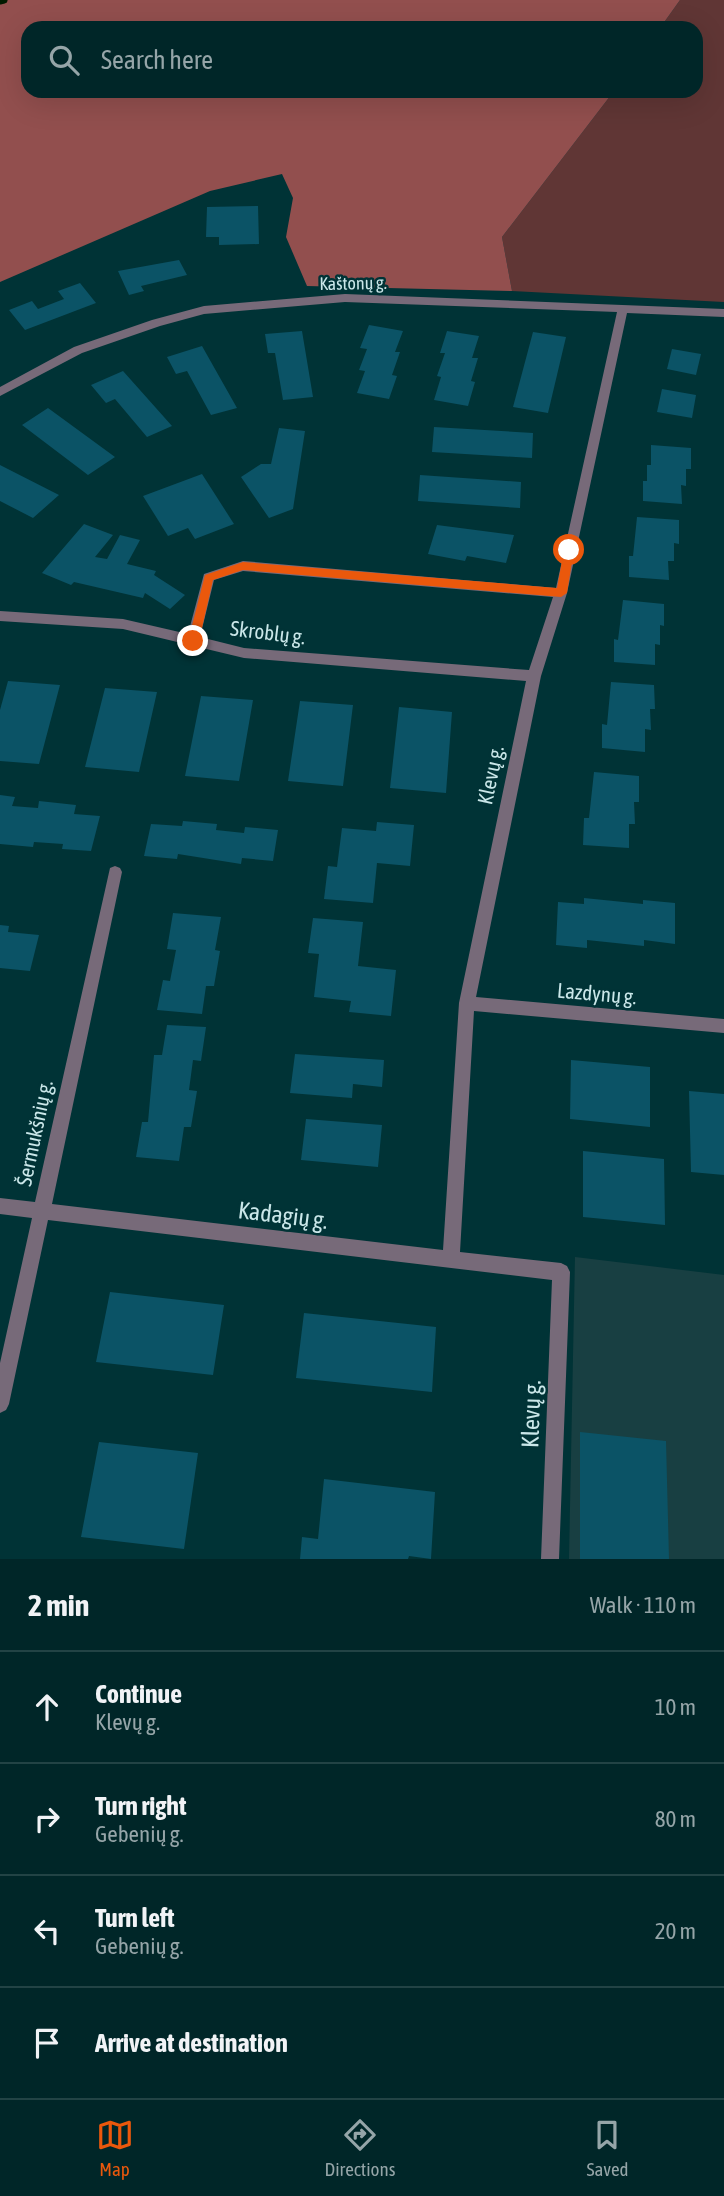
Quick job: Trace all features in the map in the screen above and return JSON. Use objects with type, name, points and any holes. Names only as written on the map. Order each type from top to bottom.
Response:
[{"type":"street","name":"Kaštonų g.","points":[[0,392],[78,351],[156,323],[204,310],[345,298],[724,313]]},
{"type":"street","name":"Klevų g.","points":[[451,1260],[467,1003],[534,676],[561,593],[622,308]]},
{"type":"street","points":[[193,641],[208,577],[243,566],[561,593]]},
{"type":"street","name":"Skroblų g.","points":[[0,616],[123,624],[244,653],[534,676]]},
{"type":"street","name":"Šermukšnių g.","points":[[0,1404],[115,872]]},
{"type":"street","name":"Lazdynų g.","points":[[467,1003],[724,1026]]},
{"type":"street","name":"Kadagių g.","points":[[0,1206],[561,1272]]},
{"type":"street","name":"Klevų g.","points":[[550,1559],[561,1272]]},
{"type":"shaded area","points":[[0,0],[680,0],[665,21],[21,21],[21,98],[609,98],[502,237],[512,291],[307,286],[286,237],[293,198],[282,174],[210,191],[0,282]]},
{"type":"shaded area","points":[[680,0],[724,0],[724,302],[512,291],[502,237],[609,98],[703,98],[703,21],[665,21]]},
{"type":"shaded area","points":[[575,1257],[724,1275],[724,1559],[569,1559]]},
{"type":"building","points":[[258,206],[259,244],[219,245],[219,237],[206,237],[207,207]]},
{"type":"building","points":[[179,260],[187,275],[141,286],[144,291],[129,295],[118,271]]},
{"type":"building","points":[[80,283],[96,303],[25,330],[9,310],[32,301],[38,309],[64,299],[58,291]]},
{"type":"building","points":[[369,325],[403,331],[395,352],[400,352],[392,375],[397,376],[389,399],[357,393],[365,371],[359,370],[367,349],[360,348]]},
{"type":"building","points":[[302,331],[313,397],[283,400],[275,353],[268,353],[265,334]]},
{"type":"building","points":[[447,331],[479,336],[472,358],[478,358],[471,381],[475,382],[468,406],[434,400],[441,377],[437,376],[445,353],[440,353]]},
{"type":"building","points":[[533,332],[566,337],[548,413],[513,407]]},
{"type":"building","points":[[202,346],[237,408],[211,415],[187,371],[176,374],[167,357]]},
{"type":"building","points":[[672,349],[701,354],[696,375],[667,369]]},
{"type":"building","points":[[123,371],[172,426],[147,437],[115,399],[106,403],[91,385]]},
{"type":"building","points":[[662,389],[696,395],[692,418],[657,412]]},
{"type":"building","points":[[48,408],[115,457],[88,475],[22,425]]},
{"type":"building","points":[[434,427],[533,433],[532,458],[432,452]]},
{"type":"building","points":[[279,428],[305,431],[293,509],[269,518],[241,477],[261,464],[271,464]]},
{"type":"building","points":[[651,445],[691,448],[691,469],[686,469],[686,486],[681,485],[682,504],[643,501],[643,481],[647,481],[647,465],[651,465]]},
{"type":"building","points":[[0,465],[59,495],[33,518],[0,501]]},
{"type":"building","points":[[202,474],[234,524],[195,539],[188,528],[168,536],[143,496]]},
{"type":"building","points":[[420,475],[521,482],[520,508],[418,501]]},
{"type":"building","points":[[637,517],[679,520],[679,544],[674,543],[674,561],[668,561],[669,580],[629,577],[629,556],[633,556]]},
{"type":"building","points":[[84,524],[113,535],[95,557],[107,559],[120,535],[140,540],[127,564],[156,571],[154,575],[185,595],[170,609],[145,593],[143,598],[74,582],[71,585],[42,573]]},
{"type":"building","points":[[437,525],[514,535],[506,563],[467,556],[465,561],[428,554]]},
{"type":"building","points":[[623,600],[664,604],[664,626],[660,625],[660,645],[655,644],[655,665],[614,662],[614,639],[618,640]]},
{"type":"building","points":[[8,681],[60,685],[39,764],[0,761],[0,710]]},
{"type":"building","points":[[611,682],[654,685],[655,709],[650,709],[651,730],[645,729],[645,752],[602,748],[602,724],[607,725]]},
{"type":"building","points":[[105,688],[157,692],[139,772],[85,767]]},
{"type":"building","points":[[201,696],[253,700],[239,781],[185,776]]},
{"type":"building","points":[[300,701],[353,705],[343,786],[288,781]]},
{"type":"building","points":[[399,707],[452,712],[446,793],[390,788]]},
{"type":"building","points":[[594,772],[639,776],[639,802],[634,802],[635,824],[629,824],[629,848],[583,845],[584,818],[589,818]]},
{"type":"building","points":[[0,795],[15,797],[12,806],[38,808],[39,801],[76,805],[74,814],[100,816],[91,851],[62,849],[63,844],[34,842],[33,847],[0,844]]},
{"type":"building","points":[[183,821],[217,824],[216,830],[244,833],[245,827],[278,830],[273,861],[242,858],[241,864],[178,854],[177,859],[144,856],[151,824],[182,826]]},
{"type":"building","points":[[377,822],[414,825],[410,866],[377,863],[373,903],[324,899],[328,866],[337,867],[342,828],[376,831]]},
{"type":"building","points":[[584,898],[643,904],[643,900],[675,903],[675,944],[644,940],[644,946],[587,940],[587,948],[556,945],[558,902],[584,904]]},
{"type":"building","points":[[173,913],[221,917],[215,950],[220,951],[214,986],[206,986],[202,1014],[157,1010],[163,980],[170,981],[176,950],[167,949]]},
{"type":"building","points":[[313,918],[363,922],[358,966],[396,970],[391,1016],[349,1012],[351,1001],[314,997],[319,954],[308,953]]},
{"type":"building","points":[[0,925],[9,926],[8,932],[39,935],[30,971],[0,968]]},
{"type":"building","points":[[167,1025],[206,1027],[201,1061],[193,1060],[189,1090],[197,1091],[191,1127],[184,1127],[179,1161],[136,1157],[142,1122],[148,1122],[154,1055],[162,1055]]},
{"type":"building","points":[[295,1054],[384,1060],[382,1087],[353,1084],[352,1098],[290,1093]]},
{"type":"building","points":[[571,1060],[650,1067],[650,1127],[570,1119]]},
{"type":"building","points":[[689,1091],[724,1094],[724,1175],[691,1172]]},
{"type":"building","points":[[306,1119],[382,1125],[378,1167],[301,1160]]},
{"type":"building","points":[[583,1151],[664,1159],[665,1225],[583,1217]]},
{"type":"building","points":[[110,1292],[224,1305],[213,1375],[96,1362]]},
{"type":"building","points":[[304,1313],[436,1327],[432,1392],[296,1378]]},
{"type":"building","points":[[580,1432],[666,1441],[669,1559],[580,1559]]},
{"type":"building","points":[[99,1442],[198,1453],[184,1549],[81,1537]]},
{"type":"building","points":[[324,1479],[435,1492],[431,1559],[409,1556],[408,1559],[300,1559],[302,1537],[318,1539]]},
{"type":"waterway","points":[[0,1],[4,0]]},
{"type":"route","points":[[193,641],[208,577],[243,566],[561,593],[569,550]]}]
